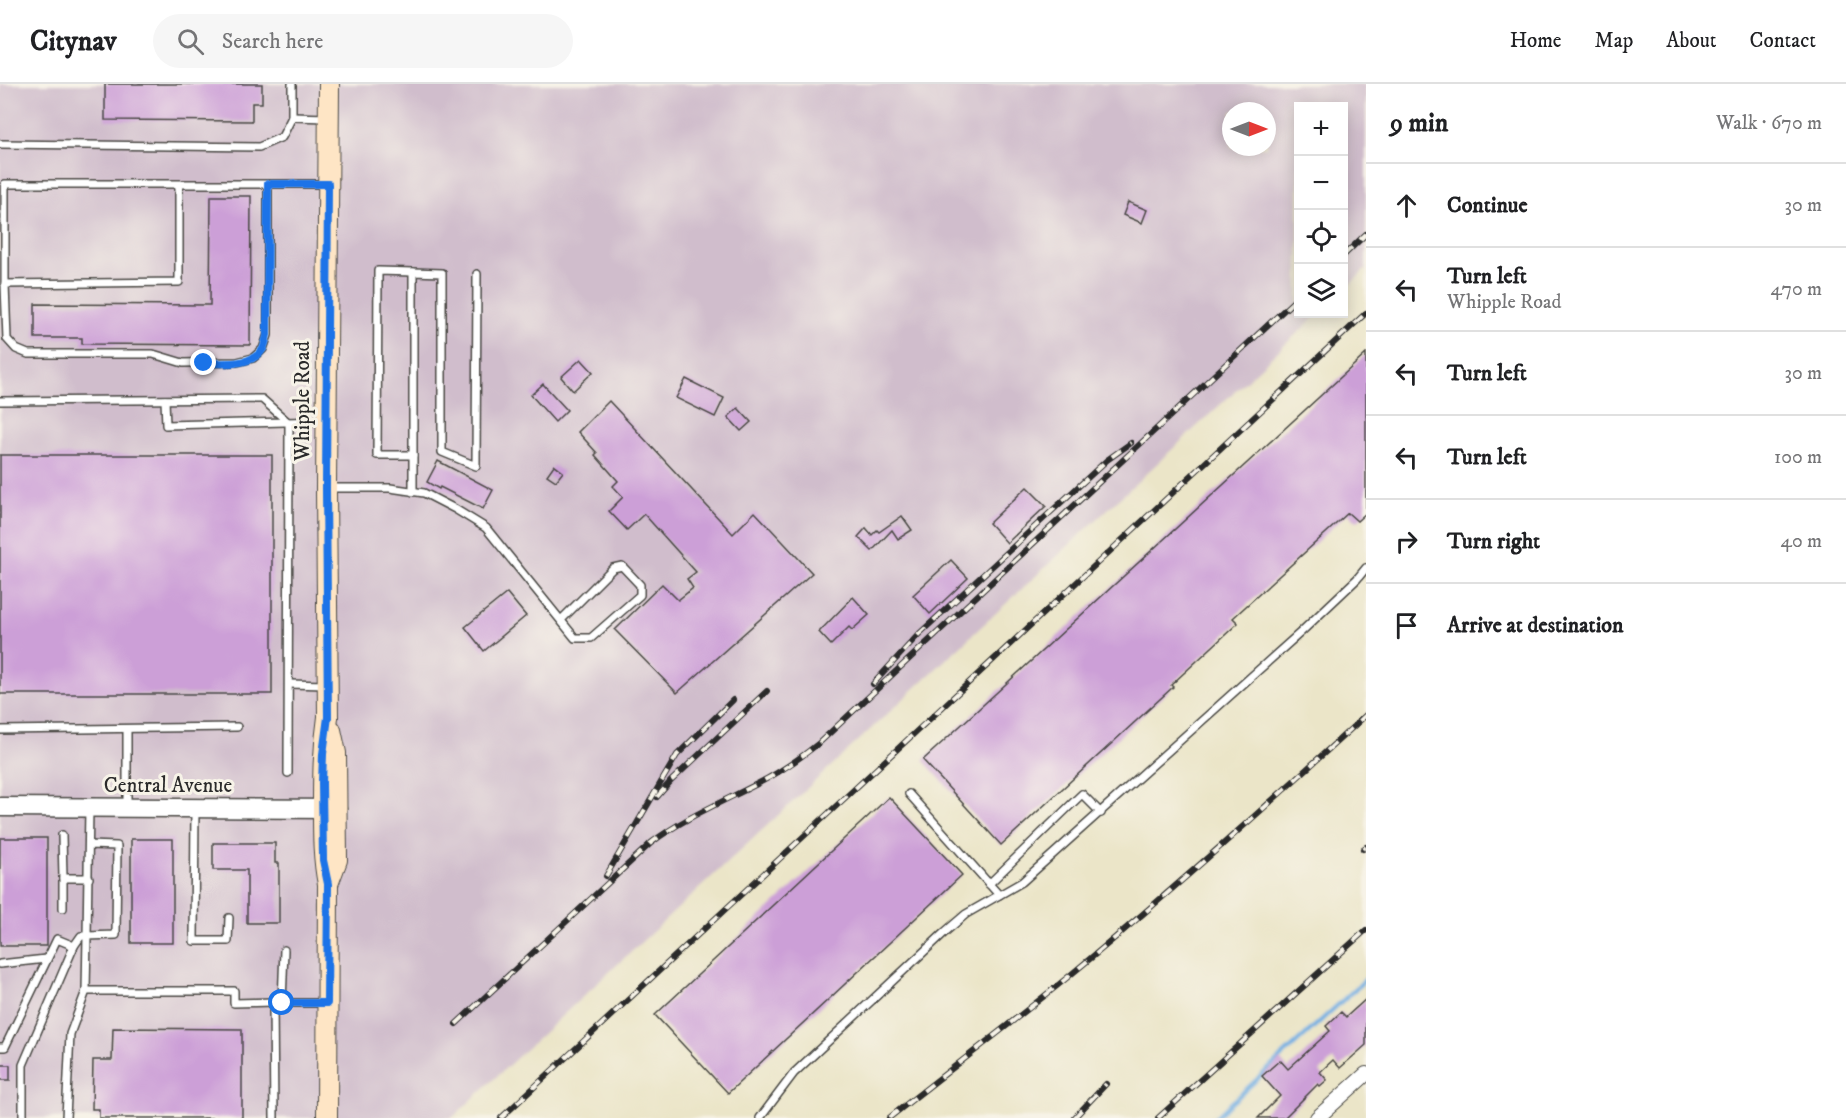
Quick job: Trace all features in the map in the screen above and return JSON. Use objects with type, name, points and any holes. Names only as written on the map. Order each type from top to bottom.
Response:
[{"type":"main road","name":"Whipple Road","points":[[327,1118],[328,884],[337,860],[330,809],[336,753],[328,717],[326,421],[329,84]]},
{"type":"street","name":"Central Avenue","points":[[0,807],[330,809]]},
{"type":"street","points":[[1317,1118],[1366,1074]]},
{"type":"lane","points":[[0,144],[259,147],[282,137],[292,117],[292,84]]},
{"type":"lane","points":[[292,117],[329,118]]},
{"type":"lane","points":[[268,184],[267,335],[263,349],[253,358],[237,362],[183,363],[153,354],[28,354],[16,349],[7,339],[5,184],[268,184],[328,184]]},
{"type":"lane","points":[[5,284],[179,282],[179,184]]},
{"type":"lane","points":[[413,455],[377,455],[378,271],[442,273],[442,452],[476,466],[477,274]]},
{"type":"lane","points":[[413,272],[413,492]]},
{"type":"lane","points":[[0,401],[262,399],[289,423],[288,773]]},
{"type":"lane","points":[[165,400],[166,425],[326,421]]},
{"type":"lane","points":[[326,488],[390,488],[424,493],[486,528],[575,638],[591,638],[640,595],[640,585],[622,566],[612,568],[561,620]]},
{"type":"lane","points":[[760,1118],[794,1073],[945,932],[966,914],[1023,882],[1301,632],[1366,568]]},
{"type":"lane","points":[[289,684],[328,685]]},
{"type":"lane","points":[[0,730],[237,727]]},
{"type":"lane","points":[[127,730],[127,808]]},
{"type":"lane","points":[[909,794],[999,895]]},
{"type":"lane","points":[[989,884],[1082,794],[1101,813]]},
{"type":"lane","points":[[66,1118],[70,1034],[86,991],[89,808]]},
{"type":"lane","points":[[195,808],[194,941],[228,941],[228,918]]},
{"type":"lane","points":[[62,835],[63,908]]},
{"type":"lane","points":[[23,1118],[23,1065],[74,946],[81,936],[116,935],[117,846],[89,845]]},
{"type":"lane","points":[[63,878],[89,878]]},
{"type":"lane","points":[[0,1047],[5,1047],[57,939],[74,946]]},
{"type":"lane","points":[[282,1003],[284,950]]},
{"type":"lane","points":[[0,964],[46,959]]},
{"type":"lane","points":[[86,991],[234,991],[234,1003],[327,1003]]},
{"type":"lane","points":[[273,1002],[274,1118]]},
{"type":"shaded area","points":[[0,84],[1366,84],[1366,269],[1348,286],[1348,102],[1294,102],[1294,318],[1314,318],[452,1118],[0,1118]]},
{"type":"building","points":[[105,84],[262,84],[262,103],[252,103],[252,121],[105,120]]},
{"type":"building","points":[[211,196],[251,196],[250,345],[82,344],[82,338],[35,338],[35,304],[210,305]]},
{"type":"building","points":[[1128,202],[1147,210],[1142,223],[1123,215]]},
{"type":"building","points":[[1366,354],[1366,513],[1357,521],[1348,513],[1233,618],[1238,623],[1171,685],[1173,687],[1001,845],[923,760]]},
{"type":"building","points":[[581,359],[593,372],[573,391],[561,377]]},
{"type":"building","points":[[686,379],[724,398],[715,417],[676,398]]},
{"type":"building","points":[[543,384],[567,410],[555,422],[531,395]]},
{"type":"building","points":[[609,401],[733,534],[755,512],[812,573],[677,693],[615,630],[662,584],[678,600],[693,588],[687,579],[696,572],[644,514],[627,530],[609,511],[623,497],[613,486],[618,481],[578,432]]},
{"type":"building","points":[[738,408],[751,422],[741,431],[728,417]]},
{"type":"building","points":[[0,455],[272,455],[272,694],[0,694]]},
{"type":"building","points":[[438,461],[493,490],[483,509],[427,482]]},
{"type":"building","points":[[554,465],[563,472],[556,481],[547,475]]},
{"type":"building","points":[[1027,487],[1046,506],[1007,543],[989,523]]},
{"type":"building","points":[[902,516],[912,530],[898,539],[892,530],[872,551],[858,537],[866,528],[872,535]]},
{"type":"building","points":[[951,560],[968,578],[930,614],[913,595]]},
{"type":"building","points":[[507,593],[526,616],[484,651],[465,627]]},
{"type":"building","points":[[853,597],[869,615],[852,630],[849,627],[831,645],[819,632]]},
{"type":"building","points":[[889,797],[962,875],[728,1093],[655,1015]]},
{"type":"building","points":[[0,838],[47,838],[47,946],[0,946]]},
{"type":"building","points":[[131,839],[173,839],[173,943],[131,943]]},
{"type":"building","points":[[213,843],[275,843],[275,863],[279,863],[279,923],[247,923],[247,870],[213,870]]},
{"type":"building","points":[[1366,999],[1366,1045],[1340,1068],[1333,1060],[1320,1072],[1327,1080],[1320,1086],[1318,1084],[1284,1118],[1258,1118],[1280,1096],[1262,1076],[1280,1060],[1288,1069],[1330,1031],[1326,1026],[1341,1012],[1346,1017]]},
{"type":"building","points":[[113,1028],[242,1029],[242,1118],[99,1118],[99,1109],[92,1109],[93,1060],[112,1060]]},
{"type":"building","points":[[0,1065],[10,1065],[10,1080],[0,1080]]},
{"type":"waterway","points":[[1215,1118],[1366,979]]},
{"type":"railway","points":[[1348,251],[1366,234]]},
{"type":"railway","points":[[456,1024],[651,843],[689,818],[773,775],[819,743],[1294,301]]},
{"type":"railway","points":[[501,1118],[1366,313]]},
{"type":"railway","points":[[873,684],[919,634],[1107,460],[1131,443]]},
{"type":"railway","points":[[657,797],[671,781],[767,691]]},
{"type":"railway","points":[[606,876],[677,755],[733,700]]},
{"type":"railway","points":[[889,1118],[1106,945],[1366,715]]},
{"type":"railway","points":[[1158,1118],[1366,930]]},
{"type":"railway","points":[[1074,1118],[1106,1084]]},
{"type":"route","points":[[204,363],[237,362],[253,358],[263,349],[267,335],[268,184],[328,184],[326,488],[328,717],[322,783],[323,860],[328,884],[327,1003],[282,1003]]}]
